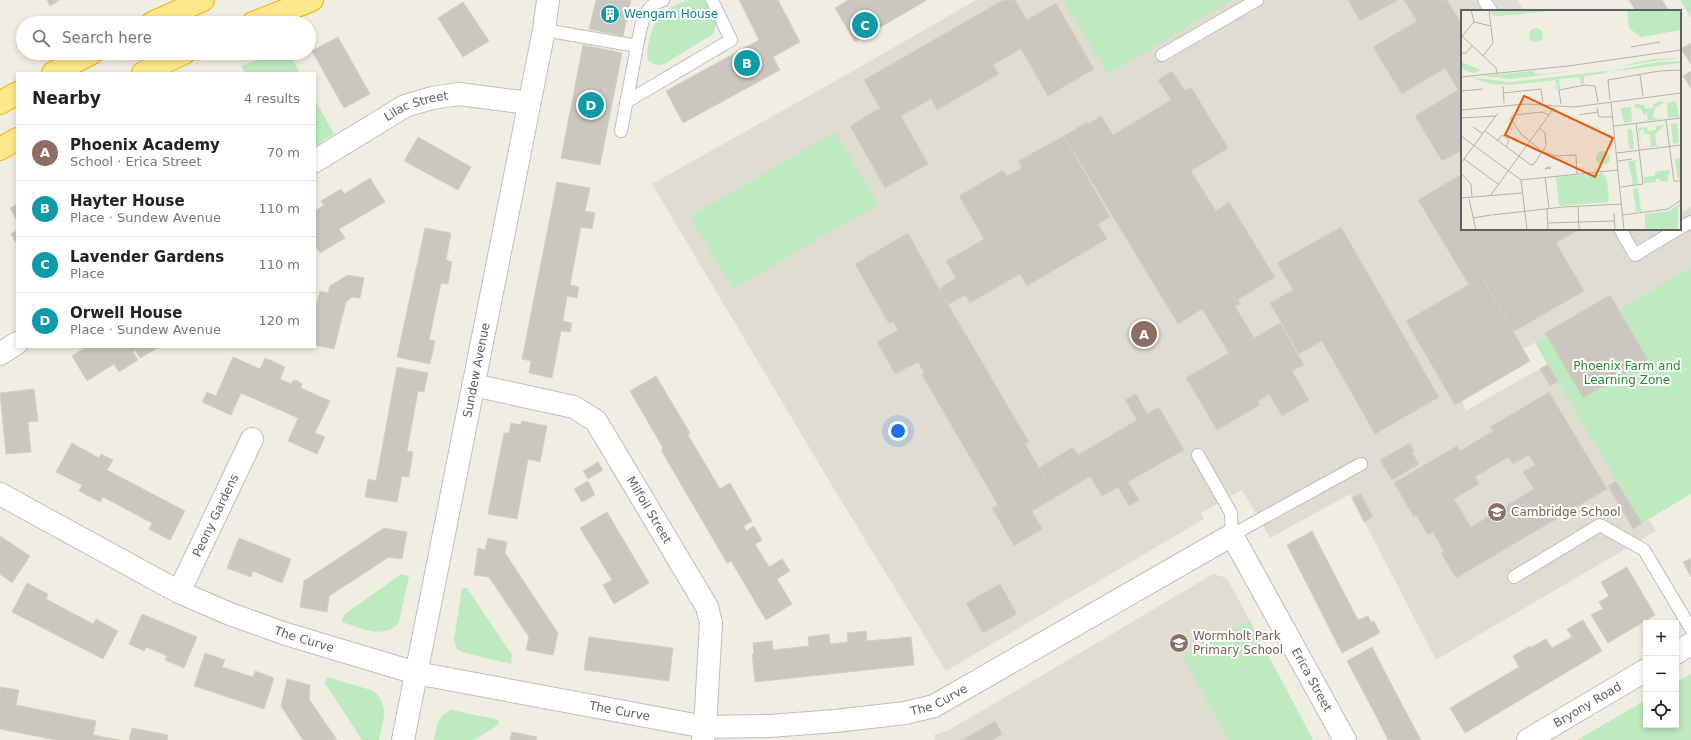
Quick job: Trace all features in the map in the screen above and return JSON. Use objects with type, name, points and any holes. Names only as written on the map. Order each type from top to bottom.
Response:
[{"type":"highway","points":[[168,16],[203,0]]},
{"type":"highway","points":[[271,16],[312,0]]},
{"type":"highway","points":[[55,72],[78,60]]},
{"type":"highway","points":[[145,72],[170,60]]},
{"type":"highway","points":[[0,103],[16,93]]},
{"type":"highway","points":[[0,149],[16,140]]},
{"type":"street","name":"Sundew Avenue","points":[[403,740],[544,30],[548,0]]},
{"type":"street","name":"Lilac Street","points":[[316,160],[405,106],[432,98],[459,94],[529,103]]},
{"type":"street","points":[[0,354],[16,344]]},
{"type":"street","name":"Milfoil Street","points":[[473,385],[574,407],[596,421],[707,608],[711,623],[704,734]]},
{"type":"street","name":"Peony Gardens","points":[[179,592],[252,439]]},
{"type":"street","name":"The Curve","points":[[0,494],[179,592],[230,614],[286,634],[416,673],[704,734],[905,713],[934,706],[1232,535]]},
{"type":"street","name":"Erica Street","points":[[1232,535],[1345,740]]},
{"type":"street","points":[[1679,651],[1691,644]]},
{"type":"street","name":"Bryony Road","points":[[1528,740],[1643,672]]},
{"type":"lane","points":[[621,131],[645,12],[654,2],[662,0]]},
{"type":"lane","points":[[626,102],[731,40],[712,0]]},
{"type":"lane","points":[[1162,55],[1257,0]]},
{"type":"lane","points":[[1484,0],[1490,10]]},
{"type":"lane","points":[[544,30],[637,46]]},
{"type":"lane","points":[[1681,228],[1691,222]]},
{"type":"lane","points":[[1621,230],[1635,255],[1677,230]]},
{"type":"lane","points":[[1198,455],[1231,513],[1232,535],[1361,464]]},
{"type":"lane","points":[[1514,577],[1600,525],[1644,550],[1691,629]]},
{"type":"shaded area","points":[[976,0],[1517,0],[1523,10],[1461,10],[1461,230],[1681,230],[1681,212],[1691,207],[1691,267],[1619,310],[1610,295],[1547,336],[1523,349],[1530,361],[1462,401],[1466,410],[1442,424],[1548,364],[1642,523],[1649,520],[1656,531],[1436,660],[1350,494],[1270,538],[1242,490],[1201,513],[1204,519],[946,671],[837,494],[652,184]]},
{"type":"shaded area","name":"Wormholt Park Primary School","points":[[1213,574],[1227,578],[1313,740],[935,740],[934,735],[947,731],[980,712]]},
{"type":"green space","points":[[689,0],[703,0],[711,6],[715,15],[715,30],[713,34],[663,64],[657,65],[652,63],[648,60],[647,51],[652,29],[656,22],[664,12]]},
{"type":"green space","points":[[1063,0],[1232,0],[1108,74]]},
{"type":"green space","points":[[1680,0],[1691,0],[1691,18]]},
{"type":"green space","points":[[256,60],[293,60],[299,72],[244,72],[241,66]]},
{"type":"green space","points":[[316,102],[334,134],[316,145]]},
{"type":"green space","points":[[835,132],[878,204],[733,289],[690,217]]},
{"type":"green space","name":"Phoenix Farm and Learning Zone","points":[[1691,267],[1691,494],[1642,523],[1535,343],[1547,336],[1545,333],[1610,295],[1619,310]]},
{"type":"green space","points":[[401,574],[409,576],[399,622],[393,628],[380,632],[341,622],[345,614]]},
{"type":"green space","points":[[462,588],[467,588],[512,655],[511,664],[462,652],[457,649],[454,640]]},
{"type":"green space","points":[[1250,621],[1313,740],[1228,740],[1183,656]]},
{"type":"green space","points":[[1691,674],[1691,740],[1577,740],[1643,702],[1643,728],[1679,728],[1679,680]]},
{"type":"green space","points":[[327,677],[374,691],[379,697],[384,709],[384,714],[379,740],[362,740],[325,683]]},
{"type":"green space","points":[[452,710],[499,720],[498,725],[474,740],[434,740],[438,722],[443,715]]},
{"type":"building","points":[[47,0],[60,0],[50,6]]},
{"type":"building","name":"Wengam House","points":[[596,0],[631,0],[623,36],[589,29]]},
{"type":"building","points":[[739,0],[778,0],[800,42],[773,57],[780,70],[683,123],[666,91],[759,40]]},
{"type":"building","points":[[848,0],[927,0],[855,42],[835,8]]},
{"type":"building","points":[[1003,0],[1015,0],[1027,20],[1056,3],[1094,69],[1048,96],[1021,49],[993,65],[999,74],[937,110],[931,99],[901,116],[928,164],[885,188],[850,126],[880,108],[864,80]]},
{"type":"building","points":[[1348,0],[1398,0],[1360,21]]},
{"type":"building","points":[[1404,0],[1447,0],[1461,23],[1461,151],[1442,161],[1415,116],[1458,90],[1445,68],[1402,94],[1373,47],[1417,21]]},
{"type":"building","points":[[1629,0],[1662,0],[1668,10],[1635,10]]},
{"type":"building","points":[[463,2],[489,41],[463,57],[438,18]]},
{"type":"building","points":[[338,37],[370,94],[344,108],[316,58],[316,49]]},
{"type":"building","points":[[1691,43],[1691,64],[1681,49]]},
{"type":"building","points":[[583,45],[622,53],[600,165],[561,158]]},
{"type":"building","points":[[1172,71],[1185,91],[1191,87],[1228,148],[1191,171],[1216,211],[1229,202],[1275,277],[1238,300],[1240,304],[1235,306],[1254,338],[1229,353],[1202,309],[1178,324],[1064,136],[1087,122],[1088,124],[1101,116],[1113,135],[1171,100],[1158,80]]},
{"type":"building","points":[[1691,71],[1691,88],[1683,76]]},
{"type":"building","points":[[1064,136],[1110,217],[1098,224],[1107,239],[1027,286],[1020,274],[970,303],[965,295],[948,305],[939,289],[956,278],[946,261],[984,239],[959,196],[1003,170],[1007,176],[1022,168],[1018,161]]},
{"type":"building","points":[[418,137],[471,167],[458,190],[404,161]]},
{"type":"building","points":[[1461,175],[1461,230],[1578,230],[1556,243],[1584,291],[1513,332],[1482,277],[1469,285],[1418,200]]},
{"type":"building","points":[[370,178],[385,202],[339,229],[345,238],[320,253],[316,247],[316,210],[324,205],[321,201],[341,189],[344,194]]},
{"type":"building","points":[[557,182],[590,188],[585,211],[595,213],[592,229],[581,227],[570,285],[579,287],[577,298],[567,296],[563,321],[572,323],[570,332],[561,331],[552,378],[529,373],[531,361],[522,359]]},
{"type":"building","points":[[16,205],[16,219],[10,208]]},
{"type":"building","points":[[1341,227],[1439,397],[1375,434],[1322,341],[1299,354],[1270,303],[1293,290],[1277,263]]},
{"type":"building","points":[[425,228],[451,233],[446,260],[452,262],[448,284],[441,283],[429,340],[435,341],[430,364],[397,357]]},
{"type":"building","points":[[16,231],[16,242],[11,234]]},
{"type":"building","points":[[908,233],[939,289],[1029,442],[1025,444],[1056,497],[1032,511],[1042,529],[1014,546],[992,508],[998,505],[922,375],[924,373],[918,362],[895,374],[877,342],[898,330],[893,322],[889,324],[855,264]]},
{"type":"building","points":[[348,275],[364,278],[360,298],[352,297],[346,302],[334,349],[316,345],[316,306],[320,291],[328,293],[330,286]]},
{"type":"building","points":[[1482,277],[1530,361],[1455,405],[1406,321]]},
{"type":"building","points":[[1610,295],[1648,360],[1583,398],[1545,333]]},
{"type":"building","points":[[1280,323],[1304,365],[1292,371],[1309,400],[1282,416],[1269,394],[1258,401],[1260,405],[1217,430],[1186,378]]},
{"type":"building","points":[[84,348],[157,348],[140,358],[135,350],[133,352],[138,360],[119,372],[114,364],[87,381],[72,356]]},
{"type":"building","points":[[233,357],[260,369],[265,358],[285,367],[280,379],[291,384],[296,380],[302,384],[301,388],[330,401],[315,433],[325,437],[317,454],[288,441],[298,418],[241,393],[231,415],[202,402],[207,392],[216,396]]},
{"type":"building","points":[[1548,364],[1558,382],[1550,386],[1540,369]]},
{"type":"building","points":[[397,367],[428,373],[424,392],[418,391],[407,451],[413,452],[409,477],[402,476],[397,502],[365,497],[368,479],[376,481]]},
{"type":"building","points":[[656,376],[690,433],[688,435],[720,489],[730,483],[752,521],[744,526],[746,531],[754,526],[762,540],[755,544],[769,567],[782,559],[790,571],[777,579],[792,604],[766,620],[731,561],[727,563],[661,450],[663,448],[630,391]]},
{"type":"building","points":[[34,389],[38,421],[28,422],[31,452],[6,454],[0,393]]},
{"type":"building","points":[[1549,392],[1607,489],[1456,578],[1441,553],[1444,552],[1433,532],[1428,535],[1416,515],[1414,517],[1394,483],[1457,446],[1460,451],[1493,431],[1490,427]],"holes":[[[1529,455],[1535,465],[1523,472],[1534,489],[1471,527],[1454,499],[1479,484],[1475,477],[1508,457],[1513,464]]]},
{"type":"building","points":[[1136,394],[1147,414],[1159,407],[1184,450],[1128,482],[1139,500],[1129,506],[1118,487],[1102,496],[1090,476],[1056,497],[1039,468],[1073,447],[1078,455],[1137,420],[1125,400]]},
{"type":"building","points":[[522,421],[547,426],[540,462],[528,459],[517,519],[488,514],[504,433],[509,433],[511,423],[521,425]]},
{"type":"building","points":[[72,443],[99,458],[101,454],[113,460],[107,470],[185,511],[170,540],[149,529],[152,523],[103,497],[100,502],[79,491],[82,485],[56,472]]},
{"type":"building","points":[[1410,443],[1414,451],[1412,452],[1419,464],[1392,480],[1380,460]]},
{"type":"building","points":[[598,462],[603,470],[588,479],[583,471]]},
{"type":"building","points":[[588,481],[595,495],[582,502],[574,489]]},
{"type":"building","points":[[1616,481],[1642,523],[1633,529],[1608,486]]},
{"type":"building","points":[[1361,494],[1373,517],[1364,522],[1352,498]]},
{"type":"building","points":[[607,512],[649,583],[614,604],[603,585],[612,580],[580,528]]},
{"type":"building","points":[[384,528],[407,532],[402,559],[389,557],[329,596],[327,612],[300,607],[304,581]]},
{"type":"building","points":[[1312,531],[1358,620],[1368,616],[1371,622],[1374,621],[1380,633],[1342,653],[1287,545]]},
{"type":"building","points":[[0,536],[30,556],[12,583],[0,574]]},
{"type":"building","points":[[239,538],[291,559],[282,583],[253,571],[251,577],[227,568]]},
{"type":"building","points":[[488,538],[507,542],[505,553],[558,633],[553,655],[526,650],[529,637],[489,577],[474,575],[478,548],[485,550]]},
{"type":"building","points":[[1691,558],[1691,577],[1683,562]]},
{"type":"building","points":[[1627,567],[1655,615],[1647,620],[1643,620],[1643,622],[1608,643],[1591,615],[1603,609],[1599,602],[1609,596],[1601,582]]},
{"type":"building","points":[[27,583],[48,594],[46,599],[93,624],[96,619],[118,631],[103,659],[12,612]]},
{"type":"building","points":[[1000,584],[1017,614],[983,633],[966,603]]},
{"type":"building","points":[[142,614],[197,637],[184,668],[165,660],[167,656],[156,651],[146,647],[144,651],[129,644]]},
{"type":"building","points":[[1583,620],[1602,651],[1465,733],[1450,708],[1519,667],[1513,656],[1546,639],[1552,648],[1572,637],[1567,629]]},
{"type":"building","points":[[866,631],[867,641],[911,637],[914,665],[755,682],[752,654],[754,654],[753,643],[772,641],[773,650],[809,646],[808,637],[829,634],[830,644],[848,642],[847,633]]},
{"type":"building","points":[[589,637],[673,648],[669,681],[584,670]]},
{"type":"building","points":[[1372,647],[1421,740],[1388,740],[1347,661]]},
{"type":"building","points":[[205,653],[225,660],[222,667],[253,677],[255,671],[274,678],[264,709],[194,686]]},
{"type":"building","points":[[287,679],[310,685],[309,699],[337,740],[303,740],[281,706]]},
{"type":"building","points":[[0,687],[19,690],[16,705],[96,721],[93,735],[120,740],[56,740],[0,729]]},
{"type":"building","points":[[995,721],[1002,734],[993,740],[962,740]]},
{"type":"building","points":[[132,728],[168,735],[167,740],[129,740]]},
{"type":"building","points":[[512,732],[537,737],[536,740],[510,740]]},
{"type":"place","name":"Wengam House","points":[[610,14]]},
{"type":"place","name":"Lavender Gardens","points":[[865,25]]},
{"type":"place","name":"Hayter House","points":[[747,63]]},
{"type":"place","name":"Orwell House","points":[[591,105]]},
{"type":"place","name":"Phoenix Academy","points":[[1144,334]]},
{"type":"place","name":"Cambridge School","points":[[1497,512]]},
{"type":"place","name":"Wormholt Park Primary School","points":[[1179,643]]}]
